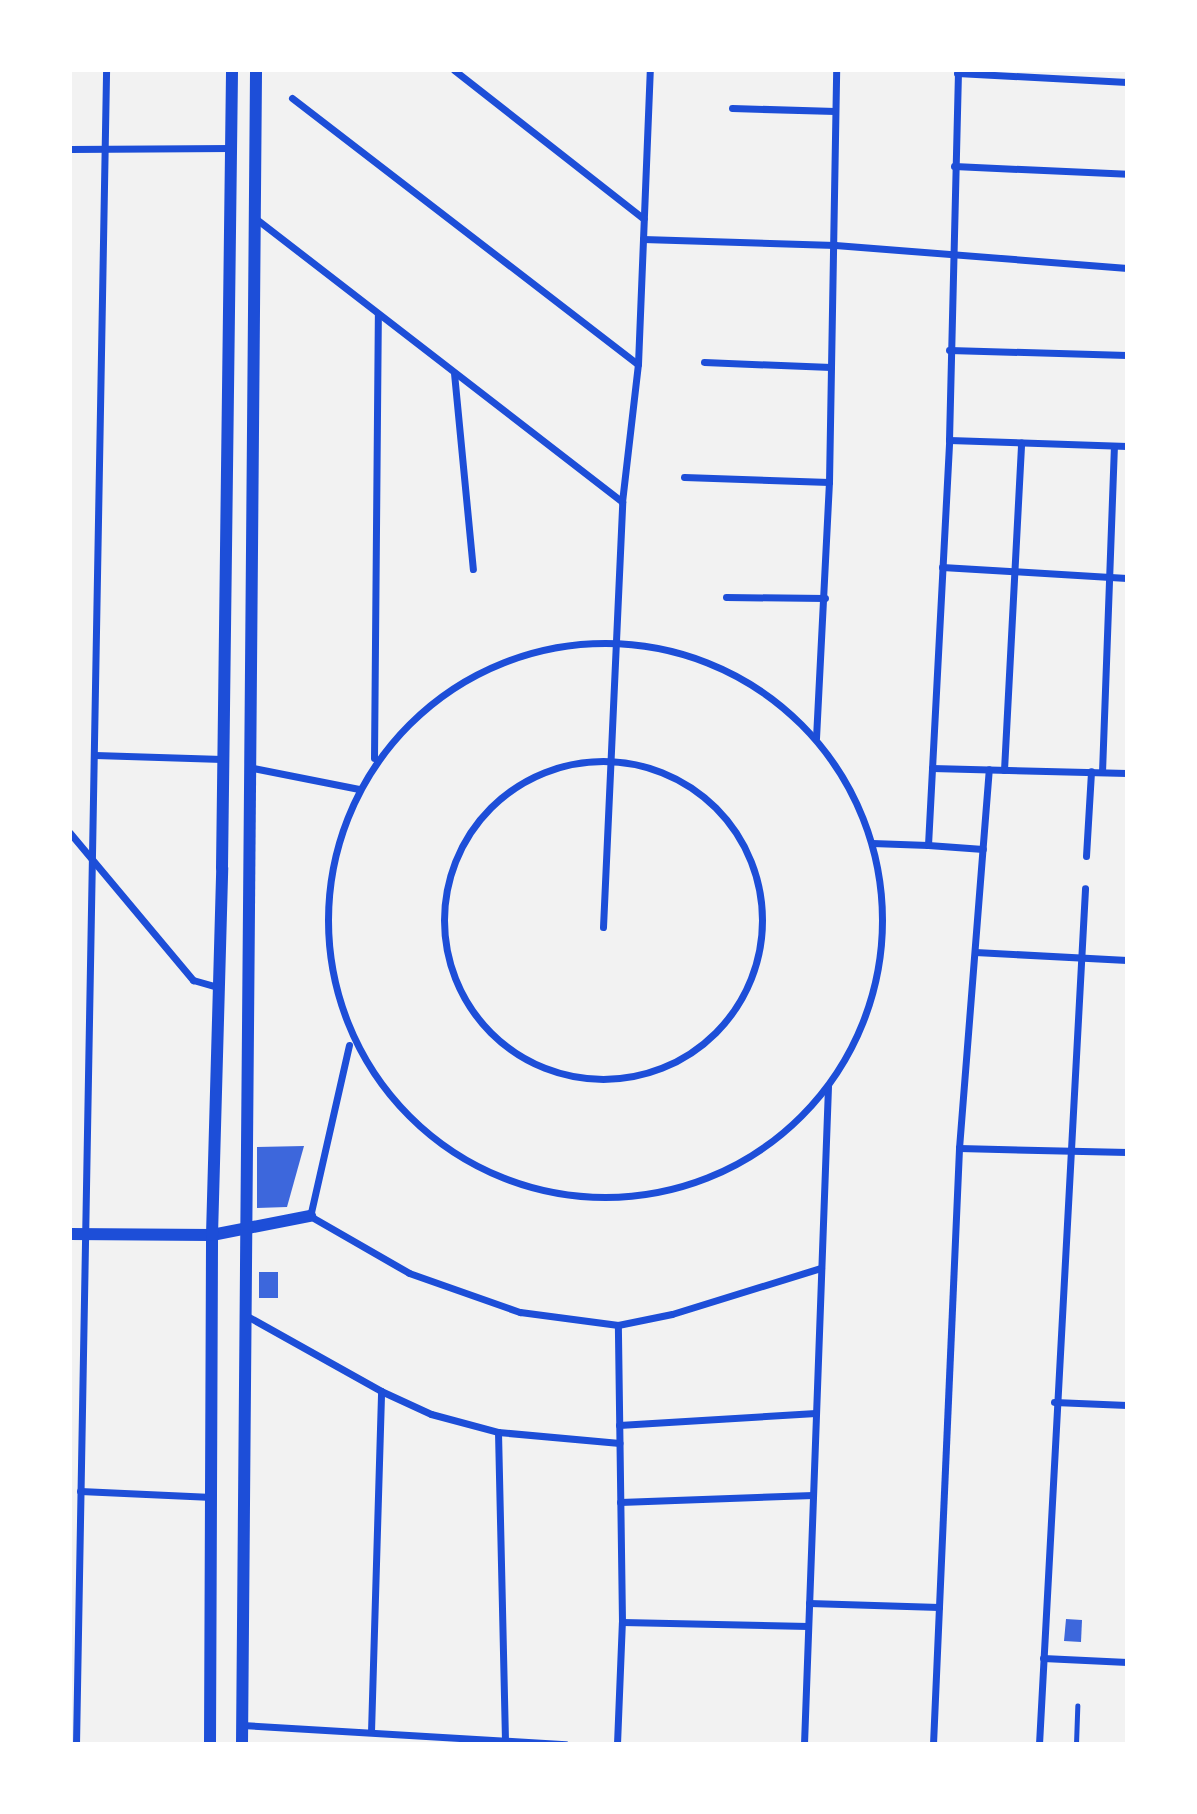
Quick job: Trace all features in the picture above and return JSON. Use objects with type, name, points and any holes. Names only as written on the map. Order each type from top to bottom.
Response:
[{"type":"street","points":[[76,1744],[106,70]]},
{"type":"street","points":[[210,1744],[212,1235],[232,70]]},
{"type":"street","points":[[242,1744],[253,768],[256,70]]},
{"type":"street","points":[[454,70],[644,219]]},
{"type":"street","points":[[603,927],[613,761],[615,640],[622,502],[638,364],[650,70]]},
{"type":"street","points":[[816,738],[829,482],[836,70]]},
{"type":"street","points":[[928,845],[949,439],[951,256],[958,71],[1127,82]]},
{"type":"street","points":[[292,98],[638,364]]},
{"type":"street","points":[[732,108],[835,111]]},
{"type":"street","points":[[70,149],[231,148]]},
{"type":"street","points":[[954,166],[1127,174]]},
{"type":"street","points":[[255,218],[622,502]]},
{"type":"street","points":[[643,239],[835,245],[1127,268]]},
{"type":"street","points":[[374,758],[378,314]]},
{"type":"street","points":[[949,350],[1127,355]]},
{"type":"street","points":[[704,362],[831,367]]},
{"type":"street","points":[[454,373],[473,569]]},
{"type":"street","points":[[949,439],[1127,446]]},
{"type":"street","points":[[1004,770],[1021,442]]},
{"type":"street","points":[[1102,772],[1114,446]]},
{"type":"street","points":[[684,477],[829,482]]},
{"type":"street","points":[[942,567],[1127,578]]},
{"type":"street","points":[[726,597],[825,598]]},
{"type":"street","points":[[615,640],[691,654],[759,687],[816,738],[850,788],[872,843],[883,906],[878,970],[860,1030],[828,1086],[770,1143],[698,1182],[618,1198],[550,1193],[461,1162],[397,1112],[349,1045],[336,992],[333,929],[359,789],[374,758],[437,692],[522,651],[615,640]]},
{"type":"street","points":[[95,755],[222,758]]},
{"type":"street","points":[[613,761],[664,772],[709,800],[742,841],[761,890],[762,943],[738,1003],[714,1035],[670,1064],[619,1078],[567,1075],[530,1060],[478,1020],[452,975],[442,923],[450,871],[474,824],[503,797],[560,766],[613,761]]},
{"type":"street","points":[[253,768],[359,789]]},
{"type":"street","points":[[932,768],[1127,773]]},
{"type":"street","points":[[933,1744],[959,1148],[989,769]]},
{"type":"street","points":[[1086,856],[1091,771]]},
{"type":"street","points":[[70,833],[193,980],[218,987]]},
{"type":"street","points":[[872,843],[983,849]]},
{"type":"street","points":[[1039,1744],[1054,1402],[1085,888]]},
{"type":"street","points":[[975,952],[1127,960]]},
{"type":"street","points":[[310,1216],[349,1045]]},
{"type":"street","points":[[804,1744],[828,1086]]},
{"type":"street","points":[[959,1148],[1127,1152]]},
{"type":"street","points":[[70,1234],[212,1235],[246,1232],[310,1216],[409,1273],[520,1312],[618,1325],[672,1314],[821,1268]]},
{"type":"street","points":[[247,1316],[381,1391],[431,1414],[498,1432],[560,1441],[620,1443]]},
{"type":"street","points":[[617,1744],[622,1622],[618,1325]]},
{"type":"street","points":[[371,1732],[381,1391]]},
{"type":"street","points":[[1054,1402],[1127,1405]]},
{"type":"street","points":[[619,1425],[816,1413]]},
{"type":"street","points":[[498,1432],[502,1738]]},
{"type":"street","points":[[80,1491],[213,1497]]},
{"type":"street","points":[[620,1502],[813,1494]]},
{"type":"street","points":[[809,1603],[939,1607]]},
{"type":"street","points":[[622,1622],[808,1626]]},
{"type":"street","points":[[1042,1658],[1127,1662]]},
{"type":"street","points":[[242,1725],[502,1738],[565,1744]]},
{"type":"street","points":[[502,1738],[512,1744]]},
{"type":"lane","points":[[1076,1744],[1077,1706]]},
{"type":"building","points":[[304,1146],[287,1207],[257,1208],[257,1147]]},
{"type":"building","points":[[259,1272],[278,1272],[278,1298],[259,1298]]},
{"type":"building","points":[[1066,1619],[1082,1620],[1081,1642],[1064,1641]]}]
